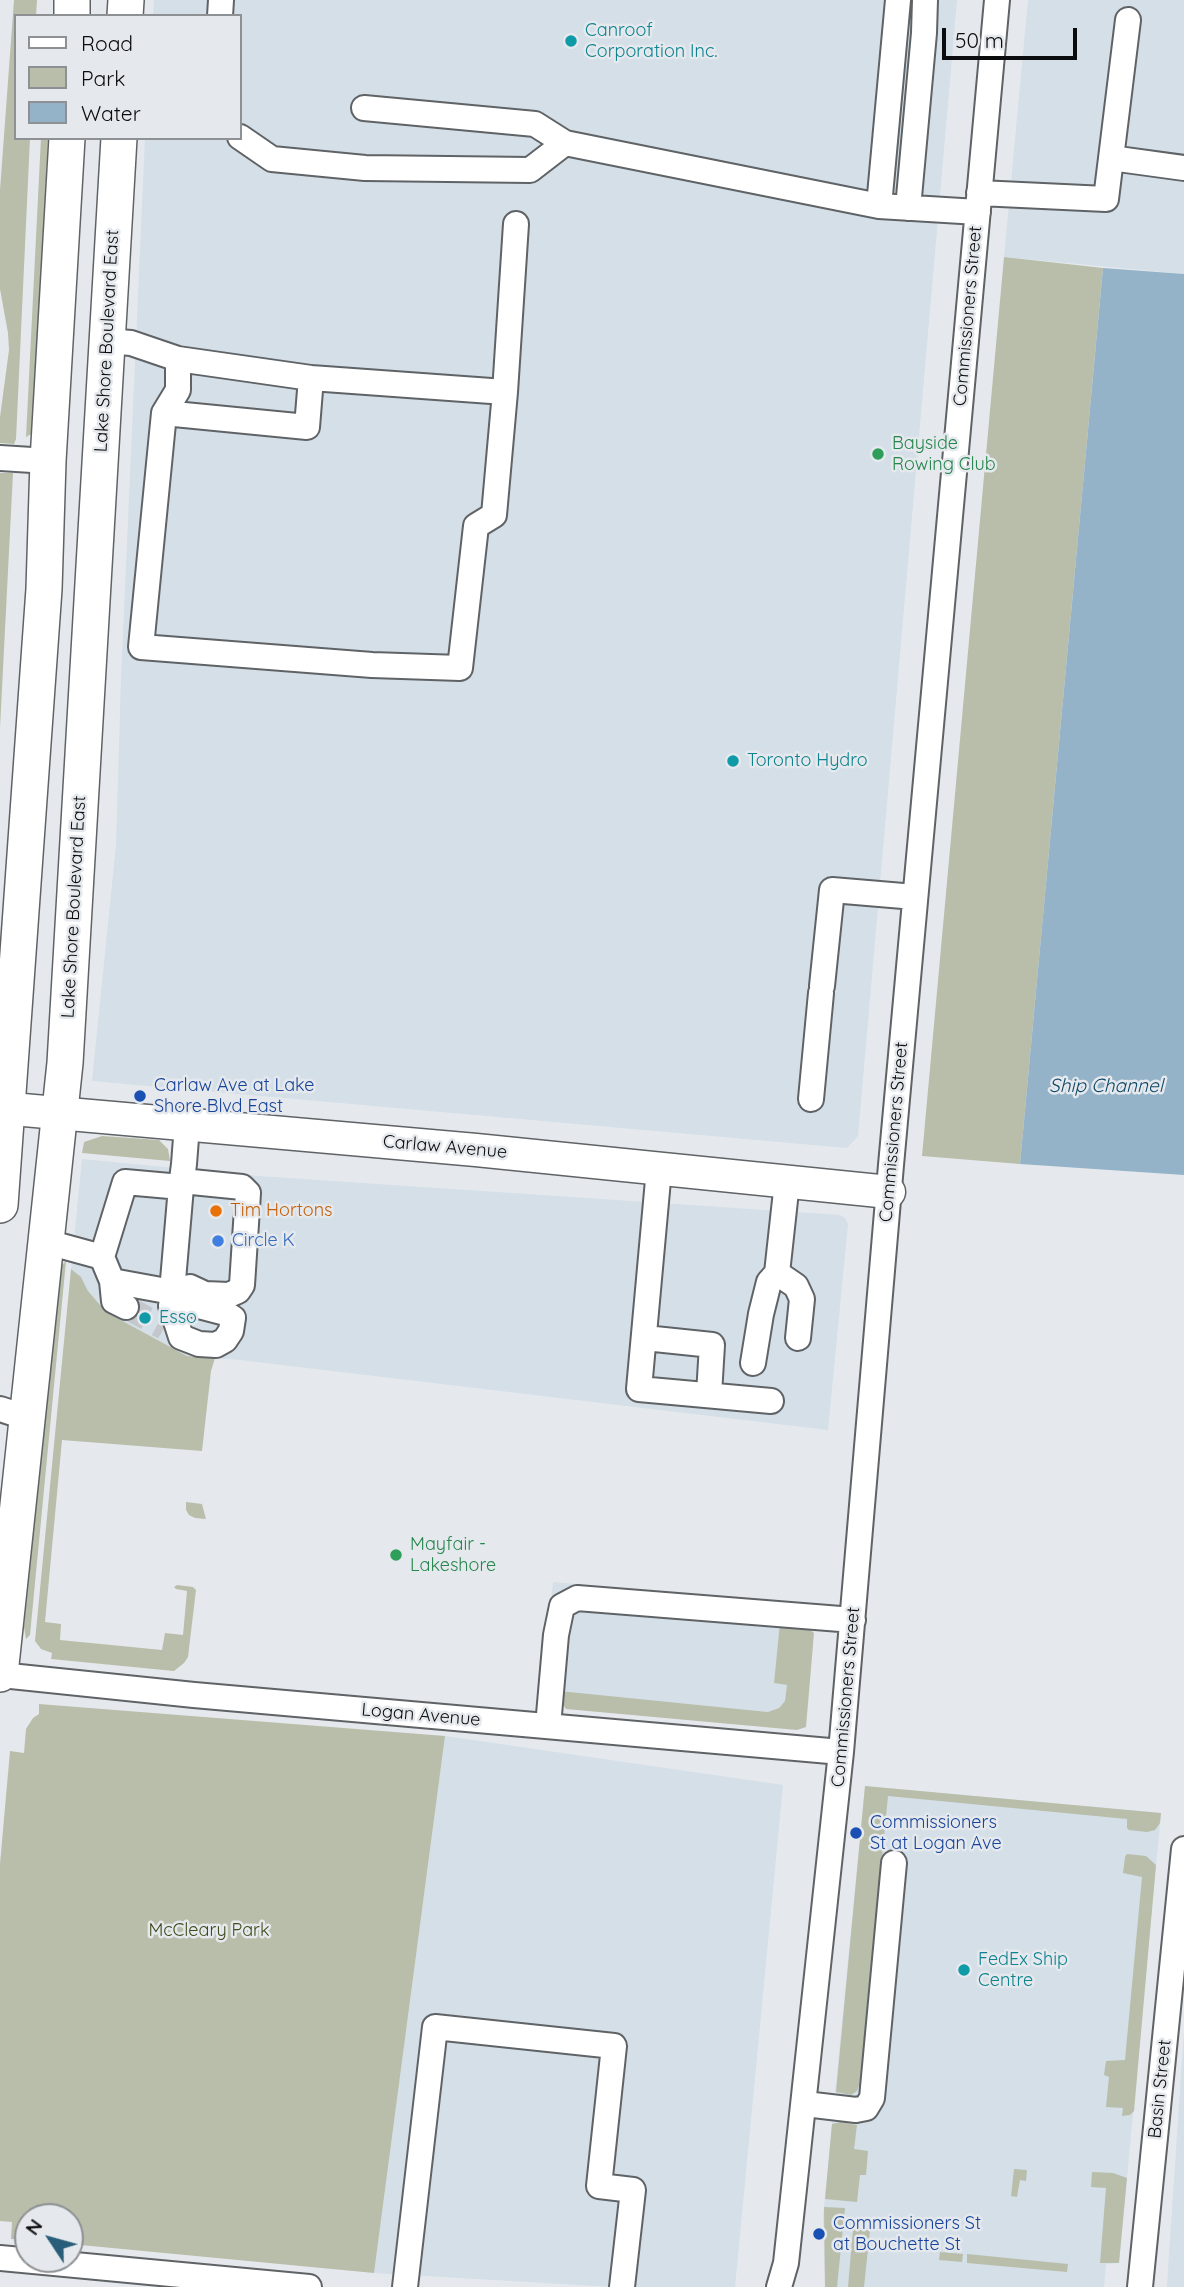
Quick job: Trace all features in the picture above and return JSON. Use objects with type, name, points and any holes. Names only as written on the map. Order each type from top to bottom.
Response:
[{"type":"highway","points":[[0,1205],[3,1109],[44,589],[48,461],[66,140]]},
{"type":"highway","name":"Lake Shore Boulevard East","points":[[0,1674],[14,1414],[47,1242],[65,1063],[119,140]]},
{"type":"main road","name":"Carlaw Avenue","points":[[3,1109],[476,1150],[889,1192]]},
{"type":"street","points":[[879,206],[898,0]]},
{"type":"street","points":[[908,208],[925,0]]},
{"type":"street","name":"Commissioners Street","points":[[779,2287],[788,2275],[841,1752],[915,897],[997,0]]},
{"type":"street","points":[[364,108],[535,124],[565,143],[879,206],[908,208],[1106,199],[1128,20]]},
{"type":"street","points":[[242,138],[272,159],[365,168],[530,170],[565,143]]},
{"type":"street","points":[[1111,158],[1184,168]]},
{"type":"street","points":[[178,359],[178,390],[163,413],[141,647],[372,665],[460,668],[476,526],[494,515],[516,224]]},
{"type":"street","points":[[107,341],[131,343],[178,359],[311,378],[505,392]]},
{"type":"street","points":[[163,413],[307,427],[311,378]]},
{"type":"street","points":[[0,458],[48,461]]},
{"type":"street","points":[[811,1099],[828,889],[915,897]]},
{"type":"street","points":[[172,1307],[187,1125]]},
{"type":"street","points":[[659,1169],[639,1389],[771,1401]]},
{"type":"street","points":[[112,1281],[172,1307],[205,1294],[229,1294],[238,1291],[242,1285],[248,1193],[242,1187],[125,1182],[102,1257],[112,1281],[114,1301],[126,1307]]},
{"type":"street","points":[[753,1363],[769,1282],[778,1273],[787,1182]]},
{"type":"street","points":[[47,1242],[102,1257]]},
{"type":"street","points":[[778,1273],[796,1286],[802,1299],[798,1338]]},
{"type":"street","points":[[645,1338],[712,1345],[709,1394]]},
{"type":"street","points":[[548,1726],[556,1635],[562,1606],[577,1598],[853,1620]]},
{"type":"street","name":"Logan Avenue","points":[[0,1674],[194,1695],[841,1752]]},
{"type":"street","name":"Basin Street","points":[[1140,2287],[1184,1849]]},
{"type":"street","points":[[805,2104],[856,2110],[866,2108],[872,2098],[894,1863]]},
{"type":"street","points":[[405,2287],[435,2026],[614,2046],[599,2186],[633,2190],[622,2287]]},
{"type":"street","points":[[0,2258],[309,2287]]},
{"type":"shaded area","points":[[154,0],[957,0],[858,1136],[847,1148],[92,1081],[116,845],[145,140],[242,140],[242,14],[153,14]]},
{"type":"shaded area","points":[[1028,0],[1184,0],[1184,274],[1004,257]]},
{"type":"shaded area","points":[[82,1159],[258,1176],[840,1215],[848,1224],[828,1430],[240,1360],[187,1356],[106,1312],[88,1291],[81,1277],[71,1269]]},
{"type":"shaded area","points":[[553,1582],[793,1603],[780,1623],[774,1683],[787,1685],[785,1701],[779,1708],[768,1712],[542,1690]]},
{"type":"shaded area","points":[[445,1736],[783,1785],[735,2287],[613,2287],[374,2273]]},
{"type":"shaded area","points":[[865,1786],[1161,1813],[1119,2263],[1106,2264],[1104,2287],[825,2287],[823,2217]]},
{"type":"shaded area","points":[[1184,2030],[1184,2287],[1167,2287],[1167,2285]]},
{"type":"green space","points":[[14,0],[37,0],[36,14],[14,14],[14,140],[30,140],[14,444],[0,443],[0,417],[9,350],[0,289],[0,190]]},
{"type":"green space","points":[[41,140],[48,140],[34,426],[31,434],[26,437]]},
{"type":"green space","points":[[1004,257],[1103,268],[1020,1164],[922,1156]]},
{"type":"green space","points":[[0,473],[13,473],[0,728]]},
{"type":"green space","points":[[102,1136],[159,1140],[168,1149],[170,1161],[82,1153],[84,1142]]},
{"type":"green space","points":[[66,1261],[30,1635],[26,1639],[24,1627],[58,1269]]},
{"type":"green space","points":[[71,1269],[81,1277],[88,1291],[106,1312],[187,1356],[215,1358],[211,1371],[202,1451],[62,1440],[45,1622],[61,1624],[60,1640],[162,1650],[165,1633],[183,1635],[187,1591],[174,1587],[193,1587],[196,1590],[188,1657],[174,1671],[51,1659],[52,1653],[41,1649],[35,1641]]},
{"type":"green space","points":[[186,1502],[202,1504],[206,1519],[189,1515]]},
{"type":"green space","points":[[780,1622],[808,1628],[814,1633],[806,1727],[797,1730],[566,1709],[561,1702],[559,1691],[768,1712],[779,1708],[785,1701],[787,1685],[774,1683]]},
{"type":"green space","name":"McCleary Park","points":[[39,1704],[445,1736],[374,2273],[84,2245],[84,2203],[14,2203],[14,2239],[11,2239],[12,2222],[0,2221],[0,1864],[10,1751],[24,1753],[26,1729],[39,1714]]},
{"type":"green space","points":[[865,1786],[1161,1813],[1160,1823],[1155,1830],[1147,1832],[1129,1830],[1127,1819],[888,1796],[860,2083],[857,2091],[851,2095],[836,2092]]},
{"type":"green space","points":[[1127,1854],[1146,1856],[1156,1865],[1134,2111],[1130,2115],[1122,2116],[1123,2108],[1106,2107],[1109,2077],[1104,2075],[1106,2061],[1125,2060],[1142,1877],[1123,1873]]},
{"type":"green space","points":[[841,2122],[857,2125],[854,2149],[868,2151],[866,2175],[860,2175],[857,2202],[825,2199],[832,2124]]},
{"type":"green space","points":[[1014,2169],[1027,2170],[1026,2181],[1020,2180],[1017,2197],[1011,2196]]},
{"type":"green space","points":[[1092,2172],[1113,2173],[1127,2178],[1119,2263],[1100,2263],[1106,2188],[1091,2187]]},
{"type":"green space","points":[[824,2207],[845,2208],[837,2287],[825,2287]]},
{"type":"green space","points":[[853,2229],[870,2230],[864,2287],[848,2287]]},
{"type":"green space","points":[[940,2252],[963,2254],[962,2262],[939,2260]]},
{"type":"green space","points":[[967,2254],[1068,2264],[1067,2272],[967,2263]]},
{"type":"water","name":"Ship Channel","points":[[1103,268],[1184,274],[1184,1175],[1020,1164]]},
{"type":"tunnel","points":[[126,1307],[164,1328]]},
{"type":"place","name":"Canroof Corporation Inc.","points":[[571,41]]},
{"type":"place","name":"Bayside Rowing Club","points":[[878,454]]},
{"type":"place","name":"Toronto Hydro","points":[[733,761]]},
{"type":"place","name":"Carlaw Ave at Lake Shore Blvd East","points":[[140,1096]]},
{"type":"place","name":"Tim Hortons","points":[[216,1211]]},
{"type":"place","name":"Circle K","points":[[218,1241]]},
{"type":"place","name":"Esso","points":[[145,1318]]},
{"type":"place","name":"Mayfair - Lakeshore","points":[[396,1555]]},
{"type":"place","name":"Commissioners St at Logan Ave","points":[[856,1833]]},
{"type":"place","name":"FedEx Ship Centre","points":[[964,1970]]},
{"type":"place","name":"Commissioners St at Bouchette St","points":[[819,2234]]}]
